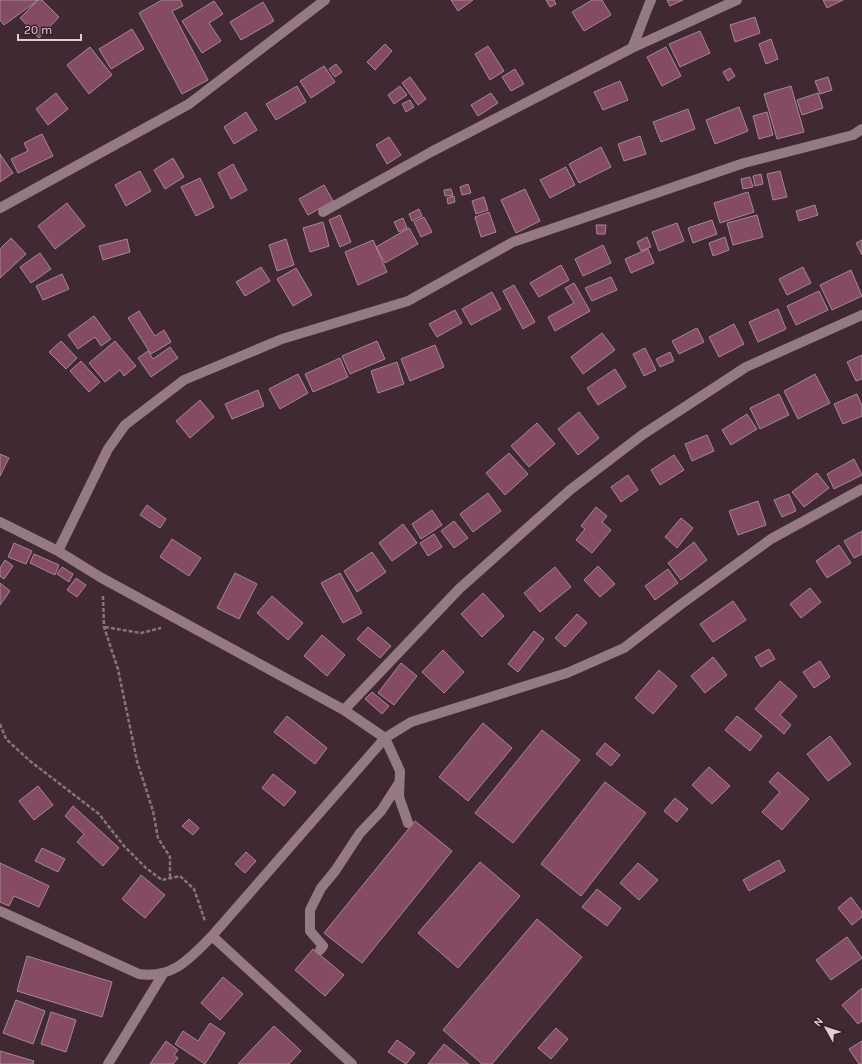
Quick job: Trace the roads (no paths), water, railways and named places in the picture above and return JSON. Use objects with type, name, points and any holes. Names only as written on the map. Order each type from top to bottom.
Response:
[{"type":"street","points":[[0,208],[189,104],[325,0]]},
{"type":"street","points":[[632,48],[644,23],[645,14],[651,0]]},
{"type":"street","points":[[323,212],[431,152],[632,48],[737,0]]},
{"type":"street","points":[[58,551],[108,449],[125,425],[184,380],[282,339],[408,301],[513,242],[744,163],[853,135],[862,129]]},
{"type":"street","points":[[344,710],[459,589],[582,480],[642,435],[746,367],[862,315]]},
{"type":"street","points":[[0,911],[139,974],[151,976],[163,974],[187,962],[212,936],[385,738],[411,722],[567,673],[624,648],[680,605],[771,540],[862,488]]},
{"type":"street","points":[[0,522],[58,551],[100,577],[344,710],[385,738],[400,771],[399,797],[408,824]]},
{"type":"street","points":[[320,950],[323,946],[310,931],[310,910],[321,888],[336,871],[360,833],[381,811],[400,782]]},
{"type":"street","points":[[212,936],[352,1064]]},
{"type":"street","points":[[108,1064],[163,974]]}]
